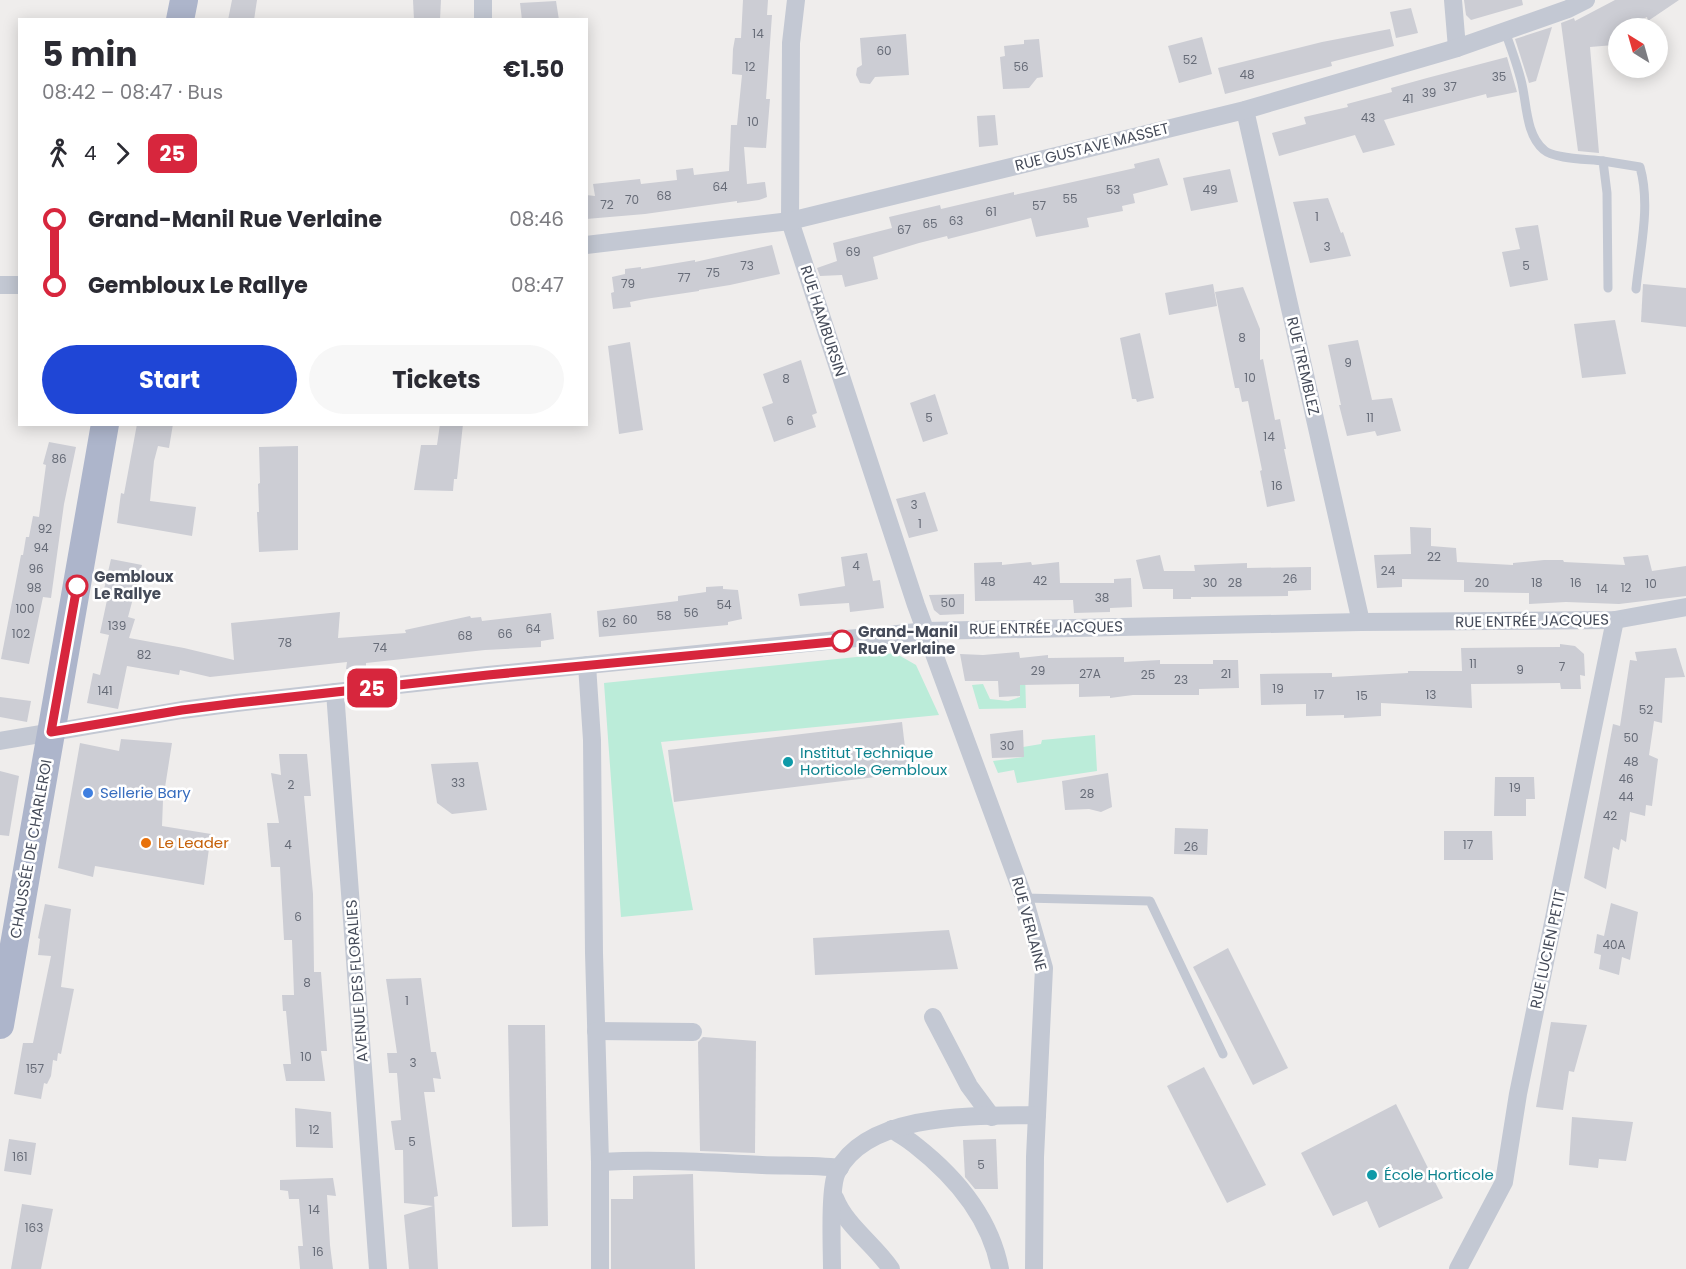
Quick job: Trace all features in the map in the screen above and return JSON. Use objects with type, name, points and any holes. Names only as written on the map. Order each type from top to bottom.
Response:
[{"type":"main road","points":[[180,18],[184,0]]},
{"type":"main road","name":"CHAUSSÉE DE CHARLEROI","points":[[0,1025],[105,426]]},
{"type":"street","points":[[483,0],[483,18]]},
{"type":"street","name":"RUE HAMBURSIN","points":[[796,0],[791,43],[790,221],[927,632]]},
{"type":"street","points":[[1453,0],[1457,48]]},
{"type":"street","name":"RUE GUSTAVE MASSET","points":[[588,245],[790,221],[1245,110],[1457,48],[1568,9],[1586,0]]},
{"type":"street","name":"RUE TREMBLEZ","points":[[1245,110],[1361,622]]},
{"type":"street","points":[[0,285],[18,285]]},
{"type":"street","name":"RUE ENTRÉE JACQUES","points":[[0,741],[182,710],[335,692],[927,632],[1361,622],[1615,620],[1686,607]]},
{"type":"street","name":"RUE LUCIEN PETIT","points":[[1458,1269],[1504,1182],[1520,1083],[1615,620]]},
{"type":"street","name":"RUE VERLAINE","points":[[927,632],[1024,898],[1044,968],[1037,1116],[1034,1269]]},
{"type":"street","points":[[587,666],[592,740],[600,1269]]},
{"type":"street","name":"AVENUE DES FLORALIES","points":[[335,692],[378,1269]]},
{"type":"street","points":[[933,1017],[969,1086],[992,1117]]},
{"type":"street","points":[[596,1031],[693,1032]]},
{"type":"street","points":[[832,1269],[833,1194],[836,1173],[854,1151],[864,1143],[880,1134],[931,1120],[1037,1116]]},
{"type":"street","points":[[892,1130],[915,1144],[970,1200],[991,1236],[1000,1269]]},
{"type":"street","points":[[600,1162],[642,1160],[840,1168]]},
{"type":"street","points":[[833,1194],[841,1214],[872,1244],[891,1269]]},
{"type":"lane","points":[[1505,32],[1517,66],[1530,126],[1536,140],[1545,151],[1555,155],[1640,167],[1645,184],[1645,208],[1636,289]]},
{"type":"lane","points":[[1603,161],[1608,288]]},
{"type":"lane","points":[[1024,898],[1149,901],[1222,1054]]},
{"type":"green space","points":[[895,653],[916,665],[939,715],[661,742],[693,910],[621,917],[604,683]]},
{"type":"green space","points":[[1025,672],[1026,708],[979,709],[972,685],[983,684],[990,699],[1008,701],[1020,697],[1020,673]]},
{"type":"green space","points":[[1095,735],[1097,771],[1017,783],[1014,770],[998,773],[993,761],[1023,757],[1023,747],[1041,744],[1042,740]]},
{"type":"building","points":[[232,0],[257,0],[254,18],[228,18]]},
{"type":"building","points":[[413,0],[441,0],[440,18],[414,18]]},
{"type":"building","points":[[743,0],[768,0],[767,15],[772,15],[766,99],[770,99],[766,148],[744,147],[747,184],[765,182],[767,197],[737,203],[737,201],[645,214],[588,219],[588,195],[595,196],[593,184],[640,179],[641,184],[677,180],[676,170],[693,168],[694,175],[729,171],[731,125],[737,125],[742,75],[732,74],[733,49],[735,38],[741,38]]},
{"type":"building","points":[[1464,0],[1522,0],[1523,5],[1471,20],[1466,15]]},
{"type":"building","points":[[1615,0],[1679,0],[1652,18],[1608,18],[1608,46],[1590,47],[1599,153],[1578,151],[1561,23],[1574,18],[1575,21]]},
{"type":"building","points":[[556,1],[559,18],[522,18],[520,3]]},
{"type":"building","points":[[1411,8],[1418,33],[1396,38],[1390,12]]},
{"type":"building","points":[[1552,27],[1536,81],[1529,83],[1515,39]]},
{"type":"building","points":[[1390,29],[1394,46],[1331,62],[1332,66],[1225,94],[1218,68],[1322,42]]},
{"type":"building","points":[[906,34],[909,75],[875,77],[870,84],[860,83],[856,75],[857,68],[862,65],[860,38]]},
{"type":"building","points":[[1202,37],[1212,74],[1179,83],[1168,46]]},
{"type":"building","points":[[1039,39],[1043,77],[1037,78],[1029,88],[1003,89],[1000,57],[1005,56],[1004,46],[1024,44],[1024,40]]},
{"type":"building","points":[[1507,57],[1517,92],[1487,98],[1486,94],[1384,120],[1395,145],[1363,153],[1355,135],[1279,156],[1272,133],[1306,124],[1304,117],[1348,107],[1347,104],[1392,92],[1391,88]]},
{"type":"building","points":[[995,115],[998,145],[979,147],[977,116]]},
{"type":"building","points":[[1159,158],[1168,185],[1133,194],[1135,203],[1122,206],[1123,211],[1087,218],[1089,227],[1036,237],[1031,218],[948,239],[947,236],[873,257],[878,279],[845,287],[842,275],[820,276],[817,268],[837,261],[833,243],[892,228],[889,217],[940,205],[941,209],[1014,192],[1014,195],[1135,168],[1134,164]]},
{"type":"building","points":[[1230,169],[1238,202],[1191,211],[1183,178]]},
{"type":"building","points":[[1328,198],[1351,256],[1310,263],[1293,202]]},
{"type":"building","points":[[1538,225],[1548,280],[1510,287],[1502,252],[1520,249],[1515,228]]},
{"type":"building","points":[[772,245],[780,274],[699,291],[630,302],[631,307],[613,309],[612,277],[625,274],[625,269],[641,267],[641,269],[695,260],[695,262]]},
{"type":"building","points":[[1213,284],[1217,306],[1169,315],[1165,293]]},
{"type":"building","points":[[1643,284],[1686,288],[1686,327],[1641,322]]},
{"type":"building","points":[[1243,287],[1260,329],[1260,360],[1263,359],[1275,420],[1280,419],[1295,501],[1267,507],[1248,401],[1242,402],[1239,388],[1235,388],[1215,292]]},
{"type":"building","points":[[1615,320],[1626,374],[1582,378],[1574,324]]},
{"type":"building","points":[[1140,333],[1154,398],[1137,402],[1136,399],[1132,399],[1120,338]]},
{"type":"building","points":[[1358,340],[1372,400],[1392,398],[1401,431],[1377,436],[1375,431],[1347,436],[1328,345]]},
{"type":"building","points":[[630,342],[643,430],[619,434],[608,346]]},
{"type":"building","points":[[801,360],[817,413],[812,415],[816,427],[774,442],[762,407],[773,403],[763,374]]},
{"type":"building","points":[[935,394],[948,434],[923,442],[910,403]]},
{"type":"building","points":[[137,426],[173,426],[169,448],[158,446],[150,501],[196,507],[192,536],[117,523],[121,493],[124,494]]},
{"type":"building","points":[[440,426],[463,426],[457,479],[454,479],[453,491],[414,490],[421,445],[437,445]]},
{"type":"building","points":[[49,442],[76,447],[64,504],[51,598],[43,597],[29,664],[1,659],[21,555],[23,555],[26,537],[29,537],[33,516],[39,517],[46,465],[43,464]]},
{"type":"building","points":[[298,446],[298,550],[259,552],[257,512],[259,512],[258,484],[260,483],[259,447]]},
{"type":"building","points":[[925,492],[938,531],[909,538],[896,499]]},
{"type":"building","points":[[1410,527],[1431,528],[1431,546],[1456,548],[1457,562],[1513,565],[1513,563],[1563,560],[1564,562],[1625,565],[1623,557],[1648,555],[1652,571],[1686,566],[1686,596],[1619,604],[1566,602],[1529,604],[1529,593],[1464,592],[1464,580],[1402,579],[1402,587],[1377,588],[1374,555],[1411,554]]},
{"type":"building","points":[[867,553],[873,581],[880,580],[884,608],[850,612],[849,603],[800,606],[798,594],[845,586],[841,557]]},
{"type":"building","points":[[1160,555],[1164,571],[1195,571],[1194,565],[1247,563],[1247,568],[1311,567],[1311,590],[1288,591],[1288,596],[1173,599],[1173,589],[1143,589],[1136,560]]},
{"type":"building","points":[[111,559],[142,565],[128,617],[135,619],[129,638],[234,660],[231,623],[340,612],[338,638],[406,633],[405,630],[470,616],[471,618],[481,617],[482,621],[551,613],[554,639],[541,641],[541,647],[485,650],[366,663],[366,670],[346,669],[347,662],[210,677],[180,670],[179,675],[127,666],[118,709],[87,703],[93,673],[100,675],[109,635],[100,633],[107,600],[102,598]]},
{"type":"building","points":[[1002,562],[1002,565],[1031,562],[1032,565],[1059,562],[1060,583],[1114,583],[1114,579],[1131,578],[1132,607],[1110,608],[1110,612],[1074,613],[1073,600],[975,601],[974,563]]},
{"type":"building","points":[[723,586],[723,589],[738,590],[742,619],[728,622],[728,625],[599,637],[597,611],[678,601],[678,596],[706,592],[706,587]]},
{"type":"building","points":[[964,594],[964,614],[940,615],[934,610],[929,595]]},
{"type":"building","points":[[1560,644],[1575,646],[1584,654],[1585,676],[1580,675],[1581,689],[1561,689],[1560,683],[1471,684],[1472,708],[1381,703],[1381,716],[1344,718],[1344,715],[1306,716],[1306,704],[1261,705],[1260,674],[1332,673],[1332,677],[1408,673],[1408,671],[1462,671],[1461,648],[1560,647]]},
{"type":"building","points":[[1676,648],[1685,677],[1665,678],[1662,723],[1654,721],[1649,755],[1658,759],[1652,806],[1646,805],[1645,816],[1630,812],[1626,842],[1621,839],[1619,850],[1613,847],[1606,889],[1584,878],[1613,724],[1620,726],[1630,660],[1637,661],[1635,652]]},
{"type":"building","points":[[1019,652],[1020,658],[1048,655],[1048,658],[1124,657],[1124,662],[1160,660],[1160,664],[1213,664],[1213,660],[1238,660],[1239,688],[1199,689],[1199,695],[1133,695],[1110,698],[1110,696],[1079,697],[1079,684],[1020,685],[1020,696],[999,697],[998,681],[965,681],[960,654]]},
{"type":"building","points":[[0,697],[31,701],[27,722],[0,717]]},
{"type":"building","name":"Institut Technique Horticole Gembloux","points":[[902,722],[908,773],[674,802],[668,750]]},
{"type":"building","points":[[1023,730],[1024,757],[992,758],[990,734]]},
{"type":"building","name":"Sellerie Bary","points":[[121,739],[172,743],[163,800],[162,826],[211,834],[204,885],[95,866],[93,877],[58,868],[80,743],[119,751]]},
{"type":"building","points":[[279,754],[307,754],[311,796],[304,796],[313,894],[314,972],[321,972],[327,1051],[321,1051],[325,1081],[286,1081],[283,1064],[291,1064],[286,1011],[283,1011],[282,995],[294,995],[292,940],[284,940],[280,867],[271,867],[267,823],[279,823],[271,773],[281,775]]},
{"type":"building","points":[[478,762],[487,810],[452,814],[437,803],[431,764]]},
{"type":"building","points":[[0,771],[19,776],[9,836],[0,835]]},
{"type":"building","points":[[1108,773],[1112,807],[1101,812],[1089,809],[1065,810],[1062,781]]},
{"type":"building","points":[[1495,777],[1534,777],[1535,799],[1526,799],[1526,816],[1494,816]]},
{"type":"building","points":[[1175,828],[1208,829],[1207,855],[1174,854]]},
{"type":"building","points":[[1444,831],[1492,831],[1493,860],[1444,860]]},
{"type":"building","points":[[1611,903],[1638,912],[1630,960],[1622,957],[1619,975],[1599,969],[1601,955],[1594,953],[1597,934],[1604,936]]},
{"type":"building","points":[[45,904],[71,909],[61,987],[74,989],[61,1054],[58,1053],[57,1061],[53,1060],[51,1076],[47,1084],[44,1083],[41,1099],[14,1094],[23,1043],[33,1043],[51,956],[38,955],[40,939],[38,938]]},
{"type":"building","points":[[949,930],[958,969],[815,975],[813,938]]},
{"type":"building","points":[[1228,948],[1288,1068],[1253,1085],[1193,967]]},
{"type":"building","points":[[421,978],[431,1052],[436,1052],[441,1079],[433,1078],[435,1092],[424,1092],[438,1196],[434,1197],[438,1269],[409,1269],[404,1215],[433,1206],[404,1203],[403,1150],[395,1150],[391,1121],[401,1120],[397,1073],[389,1073],[387,1053],[397,1053],[386,979]]},
{"type":"building","points":[[1551,1022],[1587,1025],[1574,1072],[1569,1071],[1563,1110],[1536,1107]]},
{"type":"building","points":[[508,1025],[545,1025],[548,1226],[512,1227]]},
{"type":"building","points":[[703,1037],[756,1041],[755,1153],[700,1151],[698,1042]]},
{"type":"building","points":[[1204,1067],[1266,1185],[1227,1203],[1167,1086]]},
{"type":"building","name":"École Horticole","points":[[1396,1104],[1443,1198],[1379,1228],[1367,1201],[1333,1216],[1301,1153]]},
{"type":"building","points":[[295,1108],[331,1112],[333,1148],[296,1147]]},
{"type":"building","points":[[1572,1117],[1633,1122],[1626,1161],[1599,1159],[1598,1168],[1569,1165]]},
{"type":"building","points":[[9,1139],[36,1143],[31,1175],[4,1171]]},
{"type":"building","points":[[996,1139],[998,1189],[975,1189],[965,1177],[963,1140]]},
{"type":"building","points":[[693,1174],[695,1269],[611,1269],[611,1199],[633,1199],[633,1176]]},
{"type":"building","points":[[333,1178],[336,1196],[327,1195],[333,1269],[300,1269],[298,1246],[303,1246],[299,1199],[289,1199],[288,1191],[280,1190],[280,1180]]},
{"type":"building","points":[[22,1204],[53,1209],[41,1269],[11,1269]]},
{"type":"bus line","name":"25","points":[[77,586],[51,732],[237,703],[488,675],[842,641]]},
{"type":"place","name":"Gembloux Le Rallye","points":[[77,586]]},
{"type":"place","name":"Grand-Manil Rue Verlaine","points":[[842,641]]},
{"type":"place","name":"Institut Technique Horticole Gembloux","points":[[788,762]]},
{"type":"place","name":"Sellerie Bary","points":[[88,793]]},
{"type":"place","name":"Le Leader","points":[[146,843]]},
{"type":"place","name":"École Horticole","points":[[1372,1175]]}]
